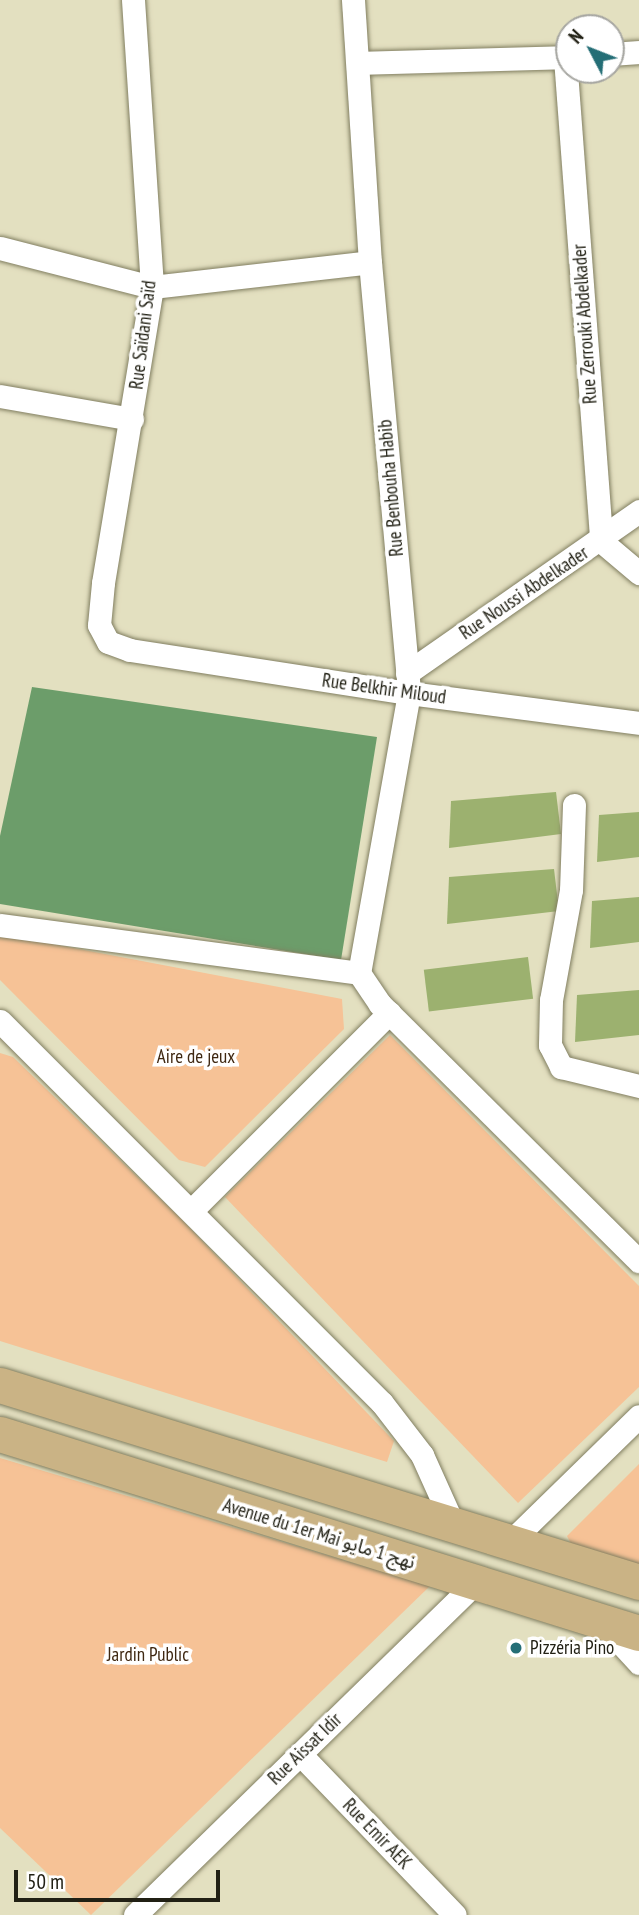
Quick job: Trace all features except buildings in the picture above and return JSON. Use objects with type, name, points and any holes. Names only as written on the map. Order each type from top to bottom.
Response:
[{"type":"main road","points":[[0,1385],[639,1582]]},
{"type":"main road","name":"Avenue du 1er Mai نهج 1 مايو","points":[[0,1434],[639,1633]]},
{"type":"main road","points":[[475,1583],[510,1542]]},
{"type":"street","name":"Rue Saïdani Saïd","points":[[130,650],[108,642],[99,625],[152,287],[133,0]]},
{"type":"street","name":"Rue Benbouha Habib","points":[[353,0],[370,262],[408,683],[359,973]]},
{"type":"street","points":[[358,63],[555,58]]},
{"type":"street","name":"Rue Zerrouki Abdelkader","points":[[569,84],[601,541]]},
{"type":"street","points":[[0,248],[152,287],[370,262]]},
{"type":"street","points":[[0,396],[132,419]]},
{"type":"street","name":"Rue Noussi Abdelkader","points":[[408,683],[639,511]]},
{"type":"street","points":[[601,541],[639,573]]},
{"type":"street","name":"Rue Belkhir Miloud","points":[[130,650],[408,683],[639,723]]},
{"type":"street","points":[[574,805],[571,890],[551,1000],[550,1045],[561,1067],[639,1086]]},
{"type":"street","points":[[0,925],[359,973],[389,1013],[639,1261]]},
{"type":"street","points":[[192,1210],[389,1013]]},
{"type":"street","points":[[0,1021],[192,1210],[382,1403],[422,1455],[453,1524]]},
{"type":"street","points":[[510,1542],[639,1416]]},
{"type":"street","name":"Rue Aissat Idir","points":[[135,1915],[475,1583]]},
{"type":"street","points":[[601,1622],[639,1663]]},
{"type":"street","name":"Rue Emir AEK","points":[[300,1754],[455,1915]]},
{"type":"green space","name":"Aire de jeux","points":[[0,934],[342,999],[344,1029],[205,1167],[179,1160],[0,980]]},
{"type":"green space","points":[[390,1035],[639,1286],[639,1387],[518,1503],[225,1197]]},
{"type":"green space","points":[[0,1053],[13,1057],[180,1218],[394,1441],[387,1462],[0,1341]]},
{"type":"green space","name":"Jardin Public","points":[[0,1458],[430,1586],[91,1915],[0,1828]]},
{"type":"green space","points":[[639,1464],[639,1575],[576,1554],[567,1536]]},
{"type":"shaded area","points":[[32,687],[377,737],[341,960],[0,904],[0,836]]},
{"type":"place","name":"Pizzéria Pino","points":[[516,1648]]}]
